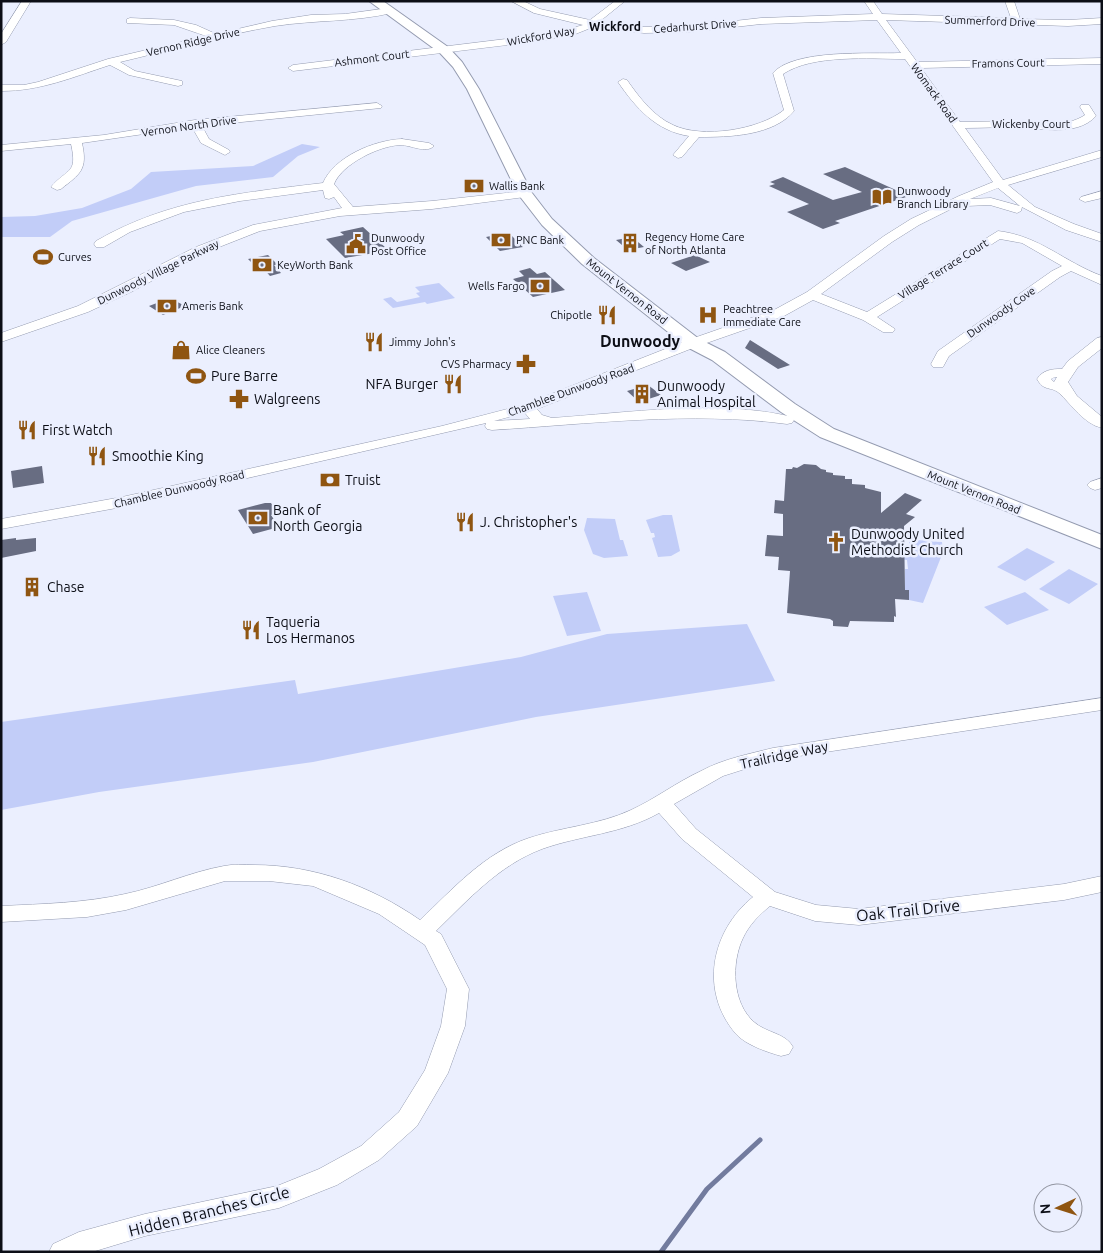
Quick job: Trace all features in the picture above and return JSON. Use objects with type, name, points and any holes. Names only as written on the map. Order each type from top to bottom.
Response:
[{"type":"main road","name":"Mount Vernon Road","points":[[375,1],[448,49],[473,89],[532,205],[567,242],[693,343],[709,349],[789,408],[820,426],[827,433],[1102,543]]},
{"type":"main road","points":[[693,343],[700,355],[757,409],[788,420],[810,431],[827,433]]},
{"type":"street","points":[[1,42],[27,1]]},
{"type":"street","name":"Cedarhurst Drive","points":[[515,1],[537,11],[591,23],[631,29],[668,30],[788,19],[879,17]]},
{"type":"street","name":"Wickford Way","points":[[448,49],[540,38],[578,30],[621,1]]},
{"type":"street","name":"Womack Road","points":[[868,1],[1000,184]]},
{"type":"street","points":[[1008,1],[1016,21]]},
{"type":"street","name":"Vernon Ridge Drive","points":[[1,88],[40,85],[111,61],[289,21],[389,11]]},
{"type":"street","name":"Summerford Drive","points":[[879,17],[1068,23],[1102,21]]},
{"type":"street","points":[[130,21],[177,21],[215,37]]},
{"type":"street","name":"Ashmont Court","points":[[293,68],[448,49]]},
{"type":"street","name":"Framons Court","points":[[696,134],[746,130],[765,125],[785,116],[789,111],[788,103],[778,73],[792,64],[825,59],[1102,61]]},
{"type":"street","points":[[111,61],[132,74],[178,83]]},
{"type":"street","points":[[623,82],[643,107],[660,121],[670,128],[696,134],[678,155]]},
{"type":"street","name":"Vernon North Drive","points":[[1,148],[76,141],[195,123],[377,106]]},
{"type":"street","name":"Wickenby Court","points":[[958,125],[1018,124],[1052,126],[1076,124],[1091,116],[1085,107]]},
{"type":"street","points":[[195,123],[205,141],[226,152]]},
{"type":"street","points":[[57,187],[76,172],[80,158],[76,141]]},
{"type":"street","points":[[334,212],[335,207],[327,190],[331,174],[339,166],[382,146],[401,142],[429,146]]},
{"type":"street","name":"Chamblee Dunwoody Road","points":[[1,524],[122,502],[444,430],[528,408],[693,343],[768,318],[812,295],[888,239],[932,212],[1000,184],[1102,153]]},
{"type":"street","points":[[1000,184],[1000,193],[1017,209]]},
{"type":"street","points":[[1000,184],[1031,209],[1070,228],[1102,238]]},
{"type":"street","points":[[100,244],[120,231],[199,206],[329,186],[337,193],[350,211]]},
{"type":"street","name":"Dunwoody Village Parkway","points":[[1,338],[94,304],[220,241],[270,225],[334,212],[432,205],[525,194]]},
{"type":"street","points":[[1085,199],[1102,194]]},
{"type":"street","points":[[950,204],[990,201],[1017,209],[1102,246]]},
{"type":"street","name":"Village Terrace Court","points":[[868,317],[998,235],[1020,238],[1040,247],[1070,267],[1102,281]]},
{"type":"street","name":"Dunwoody Cove","points":[[938,364],[943,354],[1056,274],[1070,267]]},
{"type":"street","points":[[812,295],[868,317],[888,329]]},
{"type":"street","points":[[1102,341],[1073,364],[1061,382],[1062,389],[1083,410],[1102,424]]},
{"type":"street","points":[[528,408],[537,418],[552,422]]},
{"type":"street","points":[[444,430],[757,409]]},
{"type":"street","name":"Trailridge Way","points":[[421,932],[495,864],[531,845],[556,836],[592,831],[638,816],[708,775],[738,763],[773,754],[1102,704]]},
{"type":"street","name":"Oak Trail Drive","points":[[662,803],[689,834],[767,897],[815,913],[859,917],[1064,892],[1102,884]]},
{"type":"street","name":"Hidden Branches Circle","points":[[1,914],[87,909],[126,902],[225,874],[269,872],[315,879],[388,908],[433,940],[458,989],[453,1026],[436,1073],[408,1120],[370,1153],[328,1177],[279,1197],[145,1225],[79,1244],[62,1252]]},
{"type":"street","points":[[767,897],[743,919],[734,934],[725,958],[724,980],[727,1000],[745,1028],[781,1047]]},
{"type":"shaded area","points":[[302,144],[320,147],[298,156],[273,177],[196,186],[72,221],[50,237],[1,237],[1,217],[35,216],[82,208],[131,189],[151,172],[253,166]]},
{"type":"shaded area","points":[[439,283],[455,298],[393,308],[383,299],[391,297],[397,302],[420,297],[416,293],[420,292],[415,287]]},
{"type":"shaded area","points":[[663,515],[672,515],[680,551],[671,556],[658,557],[652,538],[655,537],[654,533],[651,533],[646,520]]},
{"type":"shaded area","points":[[587,518],[615,519],[620,540],[623,540],[628,556],[604,558],[593,554],[584,530]]},
{"type":"shaded area","points":[[917,540],[942,542],[943,552],[923,603],[909,600],[909,591],[905,590],[905,569],[908,569],[907,560],[881,558],[897,552],[909,553],[909,542]]},
{"type":"shaded area","points":[[1027,548],[1055,562],[1025,581],[997,567]]},
{"type":"shaded area","points":[[1069,569],[1098,584],[1069,604],[1039,589]]},
{"type":"shaded area","points":[[587,592],[601,631],[567,636],[553,596]]},
{"type":"shaded area","points":[[1025,592],[1049,610],[1007,625],[984,607]]},
{"type":"shaded area","points":[[747,624],[775,681],[536,717],[313,762],[99,792],[1,810],[1,722],[295,680],[298,694],[521,657],[607,634]]},
{"type":"building","name":"Dunwoody Branch Library","points":[[845,167],[909,196],[835,221],[840,223],[823,229],[787,212],[809,204],[769,186],[775,184],[770,182],[783,177],[833,200],[862,192],[823,174]]},
{"type":"building","name":"Wallis Bank","points":[[476,178],[483,191],[471,193],[464,179]]},
{"type":"building","name":"Dunwoody Post Office","points":[[363,227],[387,249],[384,250],[386,251],[345,258],[326,239],[344,235],[340,232]]},
{"type":"building","name":"PNC Bank","points":[[506,233],[511,235],[523,247],[500,251],[486,237]]},
{"type":"building","name":"Regency Home Care of North Atlanta","points":[[632,237],[644,247],[628,250],[616,240]]},
{"type":"building","name":"KeyWorth Bank","points":[[268,255],[278,265],[274,265],[281,273],[270,276],[263,268],[258,269],[248,259]]},
{"type":"building","points":[[695,255],[710,262],[686,271],[671,263]]},
{"type":"building","name":"Wells Fargo","points":[[530,268],[537,274],[545,272],[565,290],[533,297],[513,279],[524,276],[519,271]]},
{"type":"building","name":"Ameris Bank","points":[[170,298],[185,306],[163,315],[149,306]]},
{"type":"building","points":[[750,340],[790,365],[778,369],[745,348]]},
{"type":"building","name":"Dunwoody Animal Hospital","points":[[648,385],[661,395],[639,402],[627,391]]},
{"type":"building","name":"Dunwoody United Methodist Church","points":[[804,464],[816,465],[826,470],[826,472],[833,473],[833,475],[852,479],[852,484],[865,485],[865,488],[881,492],[881,513],[905,493],[922,500],[906,514],[915,517],[904,526],[905,590],[909,590],[909,600],[895,599],[896,617],[894,616],[894,622],[850,621],[848,627],[833,626],[833,621],[830,619],[787,613],[790,571],[778,570],[779,557],[765,556],[767,535],[783,536],[783,514],[774,513],[775,500],[784,501],[786,469],[797,468]]},
{"type":"building","points":[[42,466],[44,483],[13,488],[11,471]]},
{"type":"building","name":"Bank of North Georgia","points":[[271,503],[277,513],[271,515],[279,527],[253,534],[238,510]]},
{"type":"building","name":"Chase","points":[[16,538],[16,540],[36,538],[36,551],[1,558],[1,540]]},
{"type":"building","name":"Chase","points":[[38,577],[38,594],[26,596],[25,579]]},
{"type":"waterway","points":[[661,1252],[707,1189],[760,1140]]},
{"type":"place","name":"Wallis Bank","points":[[474,186]]},
{"type":"place","name":"Dunwoody Branch Library","points":[[882,197]]},
{"type":"place","name":"PNC Bank","points":[[501,240]]},
{"type":"place","name":"Regency Home Care of North Atlanta","points":[[630,243]]},
{"type":"place","name":"Dunwoody Post Office","points":[[356,244]]},
{"type":"place","name":"Curves","points":[[43,257]]},
{"type":"place","name":"KeyWorth Bank","points":[[262,265]]},
{"type":"place","name":"Wells Fargo","points":[[540,286]]},
{"type":"place","name":"Ameris Bank","points":[[167,306]]},
{"type":"place","name":"Chipotle","points":[[607,315]]},
{"type":"place","name":"Peachtree Immediate Care","points":[[708,315]]},
{"type":"place","name":"Jimmy John's","points":[[374,342]]},
{"type":"place","name":"Alice Cleaners","points":[[181,350]]},
{"type":"place","name":"CVS Pharmacy","points":[[526,364]]},
{"type":"place","name":"Pure Barre","points":[[196,376]]},
{"type":"place","name":"NFA Burger","points":[[453,384]]},
{"type":"place","name":"Dunwoody Animal Hospital","points":[[642,394]]},
{"type":"place","name":"Walgreens","points":[[239,399]]},
{"type":"place","name":"First Watch","points":[[27,430]]},
{"type":"place","name":"Smoothie King","points":[[97,456]]},
{"type":"place","name":"Truist","points":[[330,480]]},
{"type":"place","name":"Bank of North Georgia","points":[[258,518]]},
{"type":"place","name":"J. Christopher's","points":[[465,522]]},
{"type":"place","name":"Dunwoody United Methodist Church","points":[[836,542]]},
{"type":"place","name":"Chase","points":[[32,587]]},
{"type":"place","name":"Taqueria Los Hermanos","points":[[251,630]]},
{"type":"district","name":"Wickford","points":[[615,27]]},
{"type":"district","name":"Dunwoody","points":[[640,341]]}]
